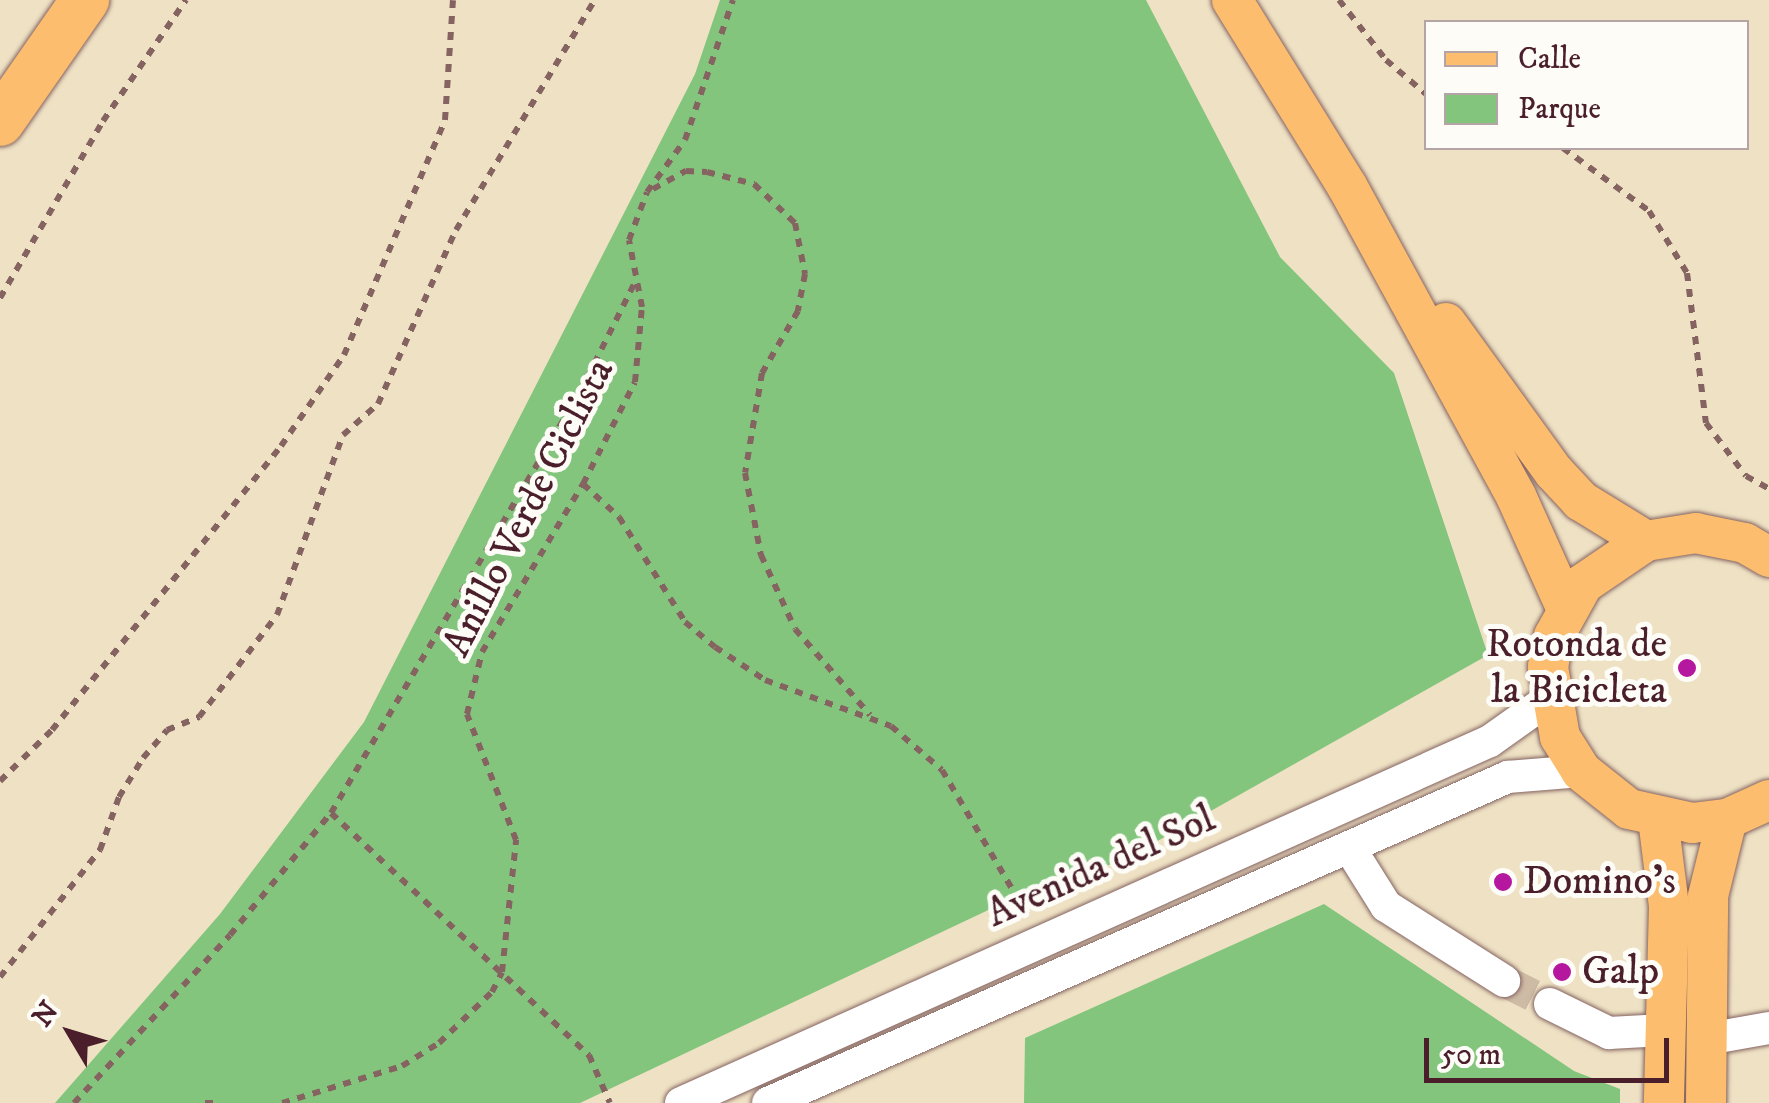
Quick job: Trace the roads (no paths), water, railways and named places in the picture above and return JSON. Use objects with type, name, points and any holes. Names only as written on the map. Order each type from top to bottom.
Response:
[{"type":"highway","points":[[0,122],[84,0]]},
{"type":"main road","points":[[1232,0],[1347,186],[1516,496],[1566,607]]},
{"type":"main road","points":[[1347,186],[1554,472],[1581,501],[1646,541]]},
{"type":"main road","points":[[1769,557],[1746,543],[1696,533],[1646,541],[1604,564],[1566,607],[1554,636],[1549,698],[1560,737],[1581,771],[1629,809],[1658,819],[1726,819],[1769,800]]},
{"type":"main road","points":[[1658,819],[1669,906],[1664,1103]]},
{"type":"main road","points":[[1706,1103],[1708,896],[1726,819]]},
{"type":"street","name":"Avenida del Sol","points":[[681,1103],[1490,741],[1549,698]]},
{"type":"street","name":"Avenida del Sol","points":[[768,1103],[1508,777],[1581,771]]},
{"type":"street","points":[[1349,847],[1386,906],[1504,981]]},
{"type":"street","points":[[1550,1004],[1609,1034],[1664,1030]]},
{"type":"street","points":[[1706,1039],[1769,1028]]},
{"type":"tunnel","points":[[1504,981],[1550,1004]]},
{"type":"place","name":"Rotonda de la Bicicleta","points":[[1687,668]]},
{"type":"place","name":"Domino's","points":[[1503,882]]},
{"type":"place","name":"Galp","points":[[1562,972]]}]
